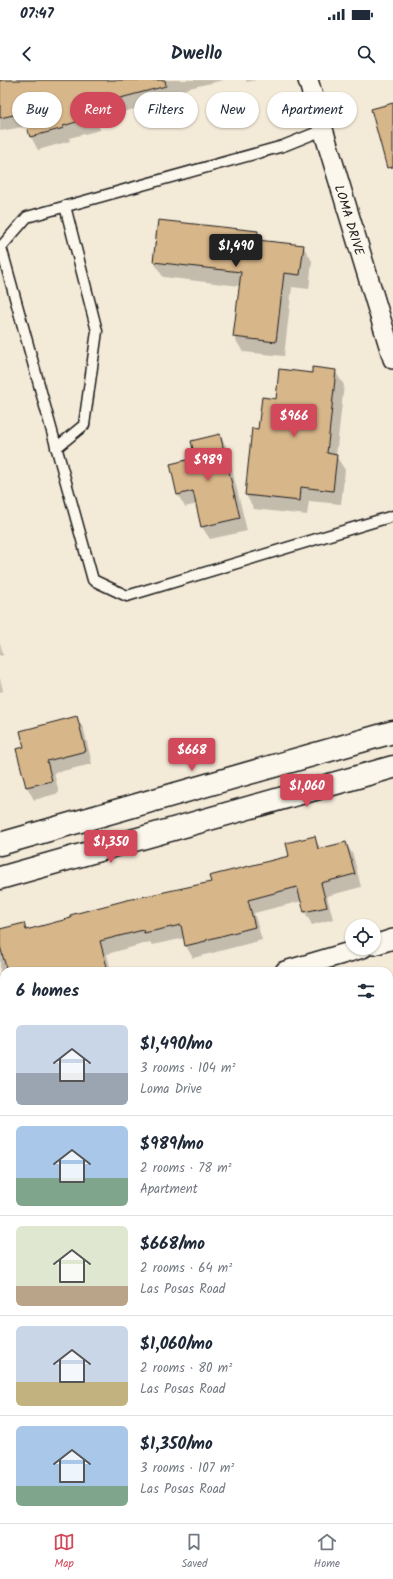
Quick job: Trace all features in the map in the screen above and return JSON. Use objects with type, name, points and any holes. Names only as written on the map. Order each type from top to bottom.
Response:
[{"type":"main road","points":[[0,844],[393,732]]},
{"type":"main road","points":[[0,878],[393,767]]},
{"type":"street","name":"LOMA DRIVE","points":[[308,80],[393,359]]},
{"type":"street","points":[[381,943],[393,939]]},
{"type":"street","points":[[299,967],[345,953]]},
{"type":"lane","points":[[323,130],[283,146],[27,217],[1,247],[93,580],[127,596],[393,516]]},
{"type":"lane","points":[[56,448],[84,425],[97,331],[65,206]]},
{"type":"building","points":[[0,80],[165,80],[166,86],[143,92],[134,92],[134,94],[126,97],[126,92],[70,92],[70,124],[63,126],[64,128],[30,137],[27,128],[62,128],[62,92],[12,92],[12,115],[0,118]]},
{"type":"building","points":[[393,103],[393,167],[387,168],[371,109]]},
{"type":"building","points":[[158,220],[258,231],[257,240],[304,245],[300,275],[284,273],[276,342],[233,337],[241,272],[153,262]]},
{"type":"building","points":[[312,367],[336,370],[327,453],[337,455],[333,491],[301,487],[300,501],[245,495],[252,428],[258,429],[262,397],[276,399],[279,369],[312,373]]},
{"type":"building","points":[[220,434],[240,518],[201,527],[193,491],[177,495],[170,464],[195,458],[191,441]]},
{"type":"building","points":[[77,716],[86,751],[47,761],[52,781],[26,787],[16,749],[24,747],[20,731]]},
{"type":"building","points":[[315,836],[318,849],[346,842],[355,874],[321,883],[327,907],[304,912],[297,887],[248,900],[255,927],[206,941],[185,946],[181,925],[144,933],[143,930],[100,941],[107,967],[6,967],[0,946],[0,929],[24,923],[26,930],[71,918],[70,915],[127,900],[211,882],[209,876],[289,856],[286,843]]}]
